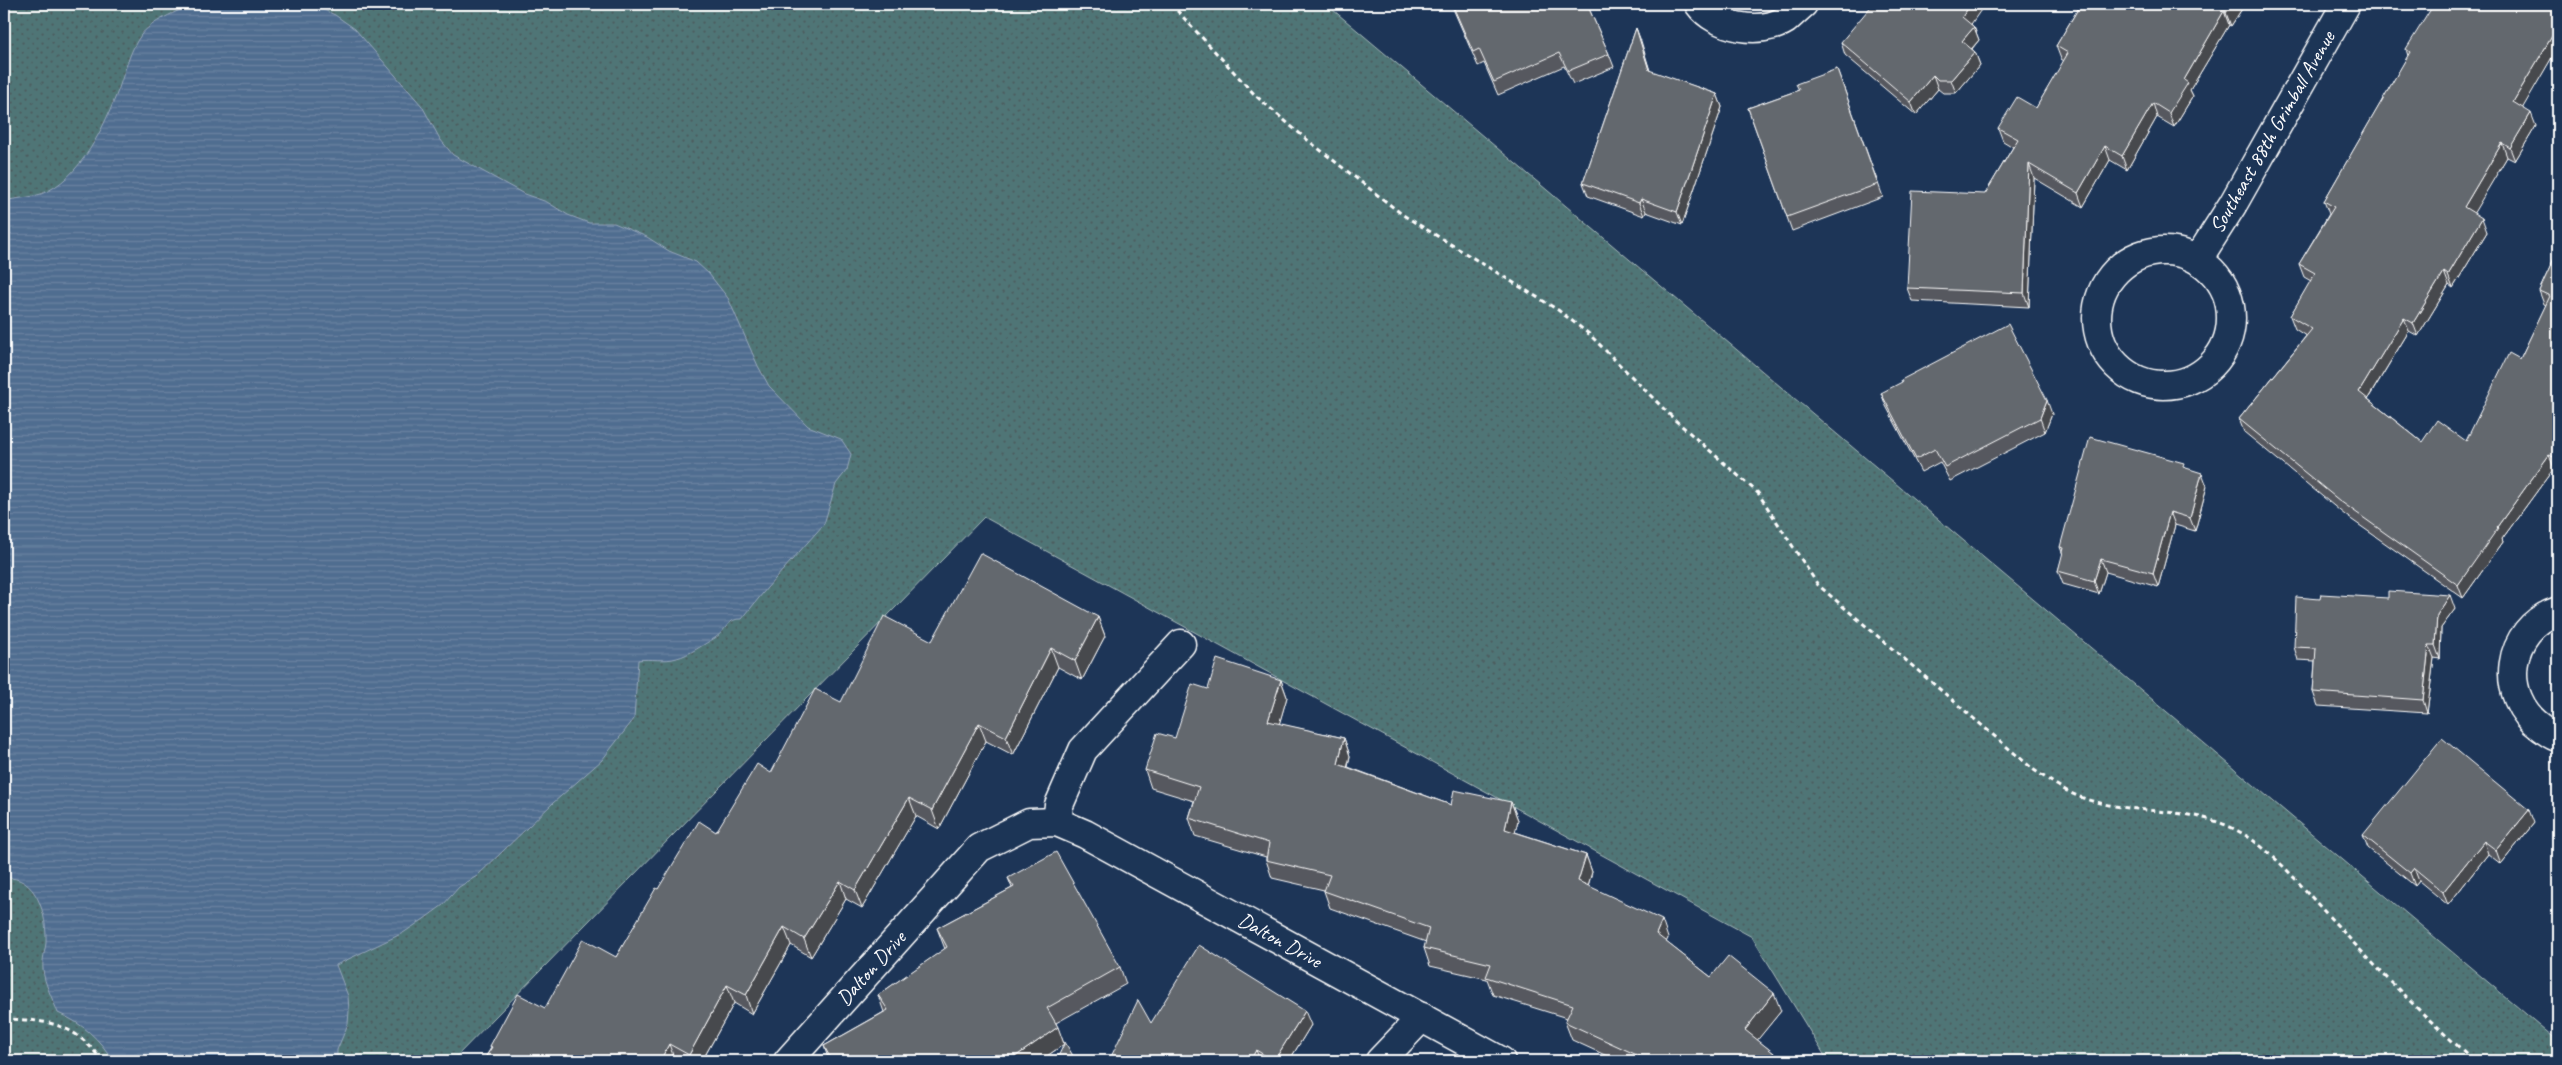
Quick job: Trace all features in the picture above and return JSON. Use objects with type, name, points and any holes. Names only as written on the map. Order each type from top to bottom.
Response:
[{"type":"street","points":[[1699,4],[1726,24],[1755,28],[1784,20],[1802,4]]},
{"type":"street","name":"Southeast 88th Grimball Avenue","points":[[2198,259],[2233,204],[2346,4]]},
{"type":"street","points":[[2169,250],[2198,259],[2221,280],[2232,308],[2229,338],[2215,364],[2190,381],[2159,386],[2131,376],[2109,356],[2097,328],[2099,298],[2114,272],[2140,255],[2169,250]]},
{"type":"street","points":[[2558,611],[2546,615],[2523,635],[2512,663],[2514,693],[2530,720],[2558,737]]},
{"type":"street","points":[[1057,822],[1059,805],[1083,750],[1181,644]]},
{"type":"street","name":"Dalton Drive","points":[[788,1061],[979,848],[1029,823],[1057,822],[1086,834],[1502,1061]]},
{"type":"street","points":[[1380,1061],[1422,1017]]},
{"type":"path","points":[[1171,4],[1256,96],[1305,138],[1403,214],[1558,310],[1589,334],[1676,420],[1758,493],[1818,585],[2034,770],[2062,789],[2084,798],[2110,805],[2209,819],[2239,831],[2266,852],[2393,985],[2475,1061]]},
{"type":"path","points":[[4,1019],[40,1020],[68,1028],[81,1037],[102,1061]]},
{"type":"green space","points":[[4,4],[1326,4],[2558,1041],[2558,1061],[1828,1061],[1752,937],[984,517],[452,1061],[4,1061]]},
{"type":"water","points":[[193,4],[311,4],[335,15],[355,29],[422,106],[440,139],[453,155],[524,194],[547,202],[568,215],[589,223],[614,223],[647,237],[669,251],[696,262],[709,274],[728,298],[758,366],[769,386],[808,426],[841,439],[851,454],[847,470],[836,484],[824,524],[742,619],[733,620],[715,638],[682,657],[667,660],[638,660],[634,719],[602,760],[553,803],[477,876],[459,887],[443,905],[403,933],[336,965],[348,996],[349,1011],[348,1024],[337,1050],[337,1061],[113,1061],[90,1032],[58,1013],[44,975],[43,962],[46,932],[42,909],[38,899],[25,883],[15,879],[4,878],[4,201],[41,194],[55,187],[80,164],[107,118],[131,54],[141,35],[157,21]]},
{"type":"building","points":[[1452,4],[1587,4],[1609,54],[1568,71],[1559,53],[1494,82],[1479,49],[1473,52]]},
{"type":"building","points":[[1873,4],[1971,4],[1962,17],[1974,27],[1962,41],[1975,52],[1951,80],[1938,80],[1933,75],[1911,102],[1841,42]]},
{"type":"building","points":[[2081,4],[2232,4],[2226,13],[2224,11],[2184,80],[2188,83],[2169,113],[2153,103],[2122,156],[2105,146],[2078,193],[2029,164],[2024,293],[1907,288],[1912,191],[1985,194],[2018,139],[1998,128],[2017,97],[2036,108],[2068,53],[2056,46]]},
{"type":"building","points":[[2434,4],[2558,4],[2558,26],[2513,102],[2531,113],[2510,148],[2502,143],[2464,207],[2482,218],[2448,275],[2444,272],[2413,323],[2404,318],[2359,392],[2422,442],[2437,420],[2466,441],[2509,353],[2520,359],[2550,296],[2539,291],[2558,250],[2558,459],[2549,455],[2458,585],[2340,501],[2239,419],[2312,329],[2290,316],[2315,273],[2299,264],[2334,207],[2324,201],[2410,52],[2406,49]]},
{"type":"building","points":[[1636,28],[1649,70],[1717,94],[1677,212],[1641,199],[1639,203],[1583,183]]},
{"type":"building","points":[[1837,69],[1878,184],[1787,217],[1748,108],[1799,90],[1796,84]]},
{"type":"building","points":[[2008,324],[2047,400],[2040,418],[1945,467],[1935,449],[1916,459],[1881,393],[1902,382],[1901,380]]},
{"type":"building","points":[[2090,437],[2184,463],[2183,467],[2202,473],[2190,518],[2170,512],[2153,573],[2101,559],[2094,581],[2058,571],[2064,548],[2060,547]]},
{"type":"building","points":[[980,553],[1098,617],[1075,661],[1051,648],[1006,737],[979,723],[932,810],[909,798],[855,890],[840,881],[804,939],[784,927],[746,995],[727,985],[689,1055],[669,1044],[660,1061],[483,1061],[518,994],[545,1008],[583,939],[616,957],[656,888],[658,889],[699,821],[716,832],[757,764],[771,773],[815,689],[841,702],[884,616],[932,641]]},
{"type":"building","points":[[2388,591],[2450,595],[2437,615],[2435,645],[2429,645],[2423,700],[2313,692],[2316,648],[2294,647],[2296,597],[2320,599],[2321,594],[2388,598]]},
{"type":"building","points":[[1217,659],[1281,680],[1268,721],[1344,738],[1338,764],[1451,805],[1454,790],[1511,802],[1505,829],[1586,855],[1578,881],[1662,920],[1656,934],[1711,977],[1728,956],[1774,993],[1745,1030],[1784,1061],[1650,1061],[1565,1022],[1573,1005],[1486,977],[1491,964],[1424,948],[1429,928],[1324,891],[1330,875],[1266,860],[1269,843],[1189,818],[1199,787],[1145,770],[1157,733],[1175,738],[1192,684],[1208,689]]},
{"type":"building","points":[[2442,738],[2529,810],[2496,850],[2484,841],[2443,892],[2414,868],[2410,873],[2363,835]]},
{"type":"building","points":[[1056,852],[1120,967],[1047,1008],[1058,1027],[1009,1061],[832,1061],[824,1046],[888,1010],[878,995],[947,947],[937,928],[1014,887],[1008,878]]},
{"type":"building","points":[[1199,945],[1305,1011],[1274,1061],[1256,1050],[1250,1061],[1109,1061],[1138,1000],[1151,1023]]},
{"type":"building","points":[[1065,1042],[1076,1061],[1056,1061]]}]
